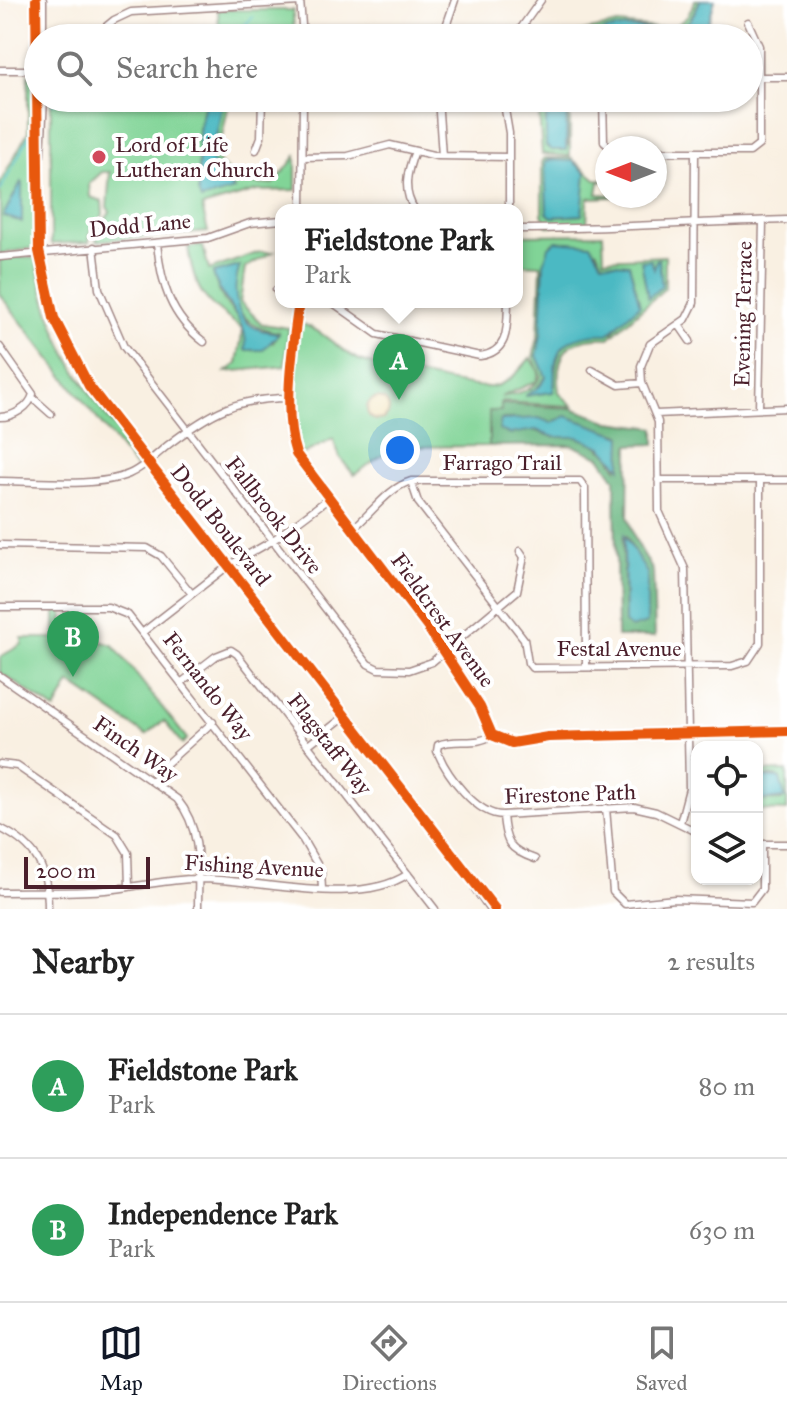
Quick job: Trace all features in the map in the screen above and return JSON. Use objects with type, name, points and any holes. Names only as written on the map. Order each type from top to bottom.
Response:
[{"type":"street","name":"Dodd Boulevard","points":[[36,0],[36,24]]},
{"type":"street","points":[[43,0],[43,24]]},
{"type":"street","points":[[447,24],[455,0]]},
{"type":"street","points":[[524,24],[541,0]]},
{"type":"street","points":[[109,24],[131,12],[300,1],[302,24]]},
{"type":"street","points":[[0,70],[24,70]]},
{"type":"street","points":[[763,77],[787,77]]},
{"type":"street","name":"Dodd Boulevard","points":[[38,112],[40,163]]},
{"type":"street","name":"Dodd Boulevard","points":[[43,112],[39,251],[54,318],[71,357],[89,386],[492,909]]},
{"type":"street","points":[[256,150],[261,137],[262,112]]},
{"type":"street","points":[[302,204],[303,112]]},
{"type":"street","points":[[441,112],[442,156]]},
{"type":"street","points":[[504,112],[509,204]]},
{"type":"street","points":[[603,112],[603,136]]},
{"type":"street","points":[[667,152],[750,152],[759,145],[759,112]]},
{"type":"street","points":[[303,157],[348,156],[390,145],[442,156],[509,157]]},
{"type":"street","points":[[410,204],[407,182],[415,151]]},
{"type":"street","points":[[680,823],[689,789],[685,569],[661,519],[656,414],[642,383],[641,366],[646,350],[654,340],[679,325],[694,303],[695,152]]},
{"type":"street","points":[[523,229],[631,228],[696,221],[787,220]]},
{"type":"street","name":"Dodd Lane","points":[[0,257],[39,251],[208,238],[250,223],[275,221]]},
{"type":"street","name":"Evening Terrace","points":[[759,408],[763,221]]},
{"type":"street","points":[[157,243],[161,277],[170,304],[186,327],[204,342]]},
{"type":"street","name":"Fallbrook Drive","points":[[94,247],[99,289],[113,327],[135,364],[373,668],[415,669],[444,653],[521,585],[524,557],[520,551]]},
{"type":"street","points":[[0,481],[109,480],[131,473],[187,431],[244,400],[291,398],[292,347],[298,308]]},
{"type":"street","points":[[340,308],[377,334],[480,356],[496,351],[504,342],[507,308]]},
{"type":"street","points":[[679,325],[690,341]]},
{"type":"street","points":[[0,347],[32,388],[33,398],[51,414]]},
{"type":"street","points":[[592,370],[619,385],[642,383]]},
{"type":"street","points":[[0,417],[17,412],[33,398]]},
{"type":"street","name":"Fieldcrest Avenue","points":[[291,398],[294,447],[303,466],[444,653],[480,707],[492,735]]},
{"type":"street","points":[[656,414],[787,408]]},
{"type":"street","name":"Farrago Trail","points":[[351,530],[374,511],[389,492],[411,481],[574,479],[582,483],[585,488],[586,667]]},
{"type":"street","points":[[658,480],[787,480]]},
{"type":"street","name":"Festal Avenue","points":[[411,481],[418,502],[524,639],[529,666],[586,667],[738,665],[748,661],[759,648],[760,480]]},
{"type":"street","points":[[143,632],[228,566],[272,541],[328,499]]},
{"type":"street","points":[[0,545],[147,548],[161,556],[192,594]]},
{"type":"street","name":"Fernando Way","points":[[0,607],[108,607],[128,615],[303,840],[321,871],[322,889]]},
{"type":"street","name":"Flagstaff Way","points":[[182,682],[231,647],[435,909]]},
{"type":"street","points":[[0,687],[2,678]]},
{"type":"street","name":"Finch Way","points":[[2,678],[154,781],[185,809],[198,842],[198,909]]},
{"type":"street","points":[[308,745],[345,716]]},
{"type":"street","points":[[154,781],[166,764],[213,722]]},
{"type":"street","points":[[492,735],[512,743],[548,737],[686,736],[787,731]]},
{"type":"street","name":"Firestone Path","points":[[492,735],[482,742],[447,742],[438,745],[437,751],[480,809],[503,815],[642,807],[691,829]]},
{"type":"street","points":[[0,764],[17,766],[117,835],[128,853],[129,887]]},
{"type":"street","points":[[606,808],[612,888],[618,904],[675,899],[756,903],[762,885]]},
{"type":"street","points":[[503,815],[509,846],[535,859]]},
{"type":"street","points":[[0,828],[38,857],[46,873],[48,909]]},
{"type":"street","points":[[763,844],[787,844]]},
{"type":"street","name":"Fishing Avenue","points":[[0,892],[129,887],[161,880],[198,878],[322,889],[380,888],[408,874]]},
{"type":"green space","points":[[695,0],[700,0],[690,20],[678,24],[688,16]]},
{"type":"green space","points":[[218,10],[293,10],[294,24],[219,24]]},
{"type":"green space","points":[[28,112],[34,112],[35,242],[33,248],[0,254],[0,183],[28,132]]},
{"type":"green space","points":[[51,112],[203,112],[199,130],[198,192],[233,186],[211,161],[221,112],[227,112],[217,160],[242,181],[274,184],[296,156],[296,190],[257,191],[202,207],[208,232],[96,241],[98,231],[110,212],[107,207],[110,172],[102,172],[89,184],[90,197],[102,201],[103,215],[91,228],[89,242],[51,244]]},
{"type":"green space","points":[[539,112],[548,112],[551,150],[562,150],[568,145],[567,112],[570,112],[570,156],[542,154]]},
{"type":"green space","points":[[545,158],[571,158],[595,178],[595,198],[588,198],[587,225],[547,226],[542,214],[542,161]],"holes":[[[545,162],[562,162],[584,177],[582,215],[552,217],[547,213]]]},
{"type":"green space","points":[[603,234],[604,259],[665,256],[665,288],[609,338],[583,340],[567,349],[562,357],[559,393],[573,406],[502,402],[501,411],[489,411],[489,446],[394,447],[354,475],[340,458],[333,439],[301,455],[293,408],[300,323],[316,330],[357,359],[481,387],[503,383],[530,358],[539,372],[537,381],[501,397],[524,391],[534,385],[541,376],[533,357],[538,338],[541,265],[523,264],[523,235]],"holes":[[[552,243],[597,251],[602,262],[631,271],[639,301],[612,332],[586,335],[567,343],[557,359],[555,386],[534,391],[546,377],[537,356],[541,334],[543,269]]]},
{"type":"green space","points":[[203,246],[209,270],[260,252],[273,252],[245,268],[240,302],[262,324],[289,328],[285,366],[226,372],[237,364],[243,329],[204,296],[194,276],[188,247]],"holes":[[[239,266],[234,290],[236,305],[251,322],[278,332],[273,343],[235,314],[221,295],[214,273]]]},
{"type":"green space","points":[[9,257],[36,258],[60,341],[85,386],[137,455],[135,467],[0,295],[0,260]]},
{"type":"green space","points":[[501,404],[572,408],[610,422],[655,428],[655,444],[629,445],[628,517],[635,539],[653,571],[655,637],[617,637],[615,479],[600,457],[572,445],[489,446],[489,411],[501,411]],"holes":[[[502,419],[539,419],[551,423],[556,420],[619,434],[622,436],[617,468],[608,454],[594,443],[578,437],[554,437]],[[626,536],[648,579],[625,623],[623,537]]]},
{"type":"green space","points":[[55,610],[63,610],[62,638],[94,639],[113,645],[187,739],[182,744],[164,721],[146,735],[70,683],[55,710],[0,672],[0,657],[22,644],[22,638],[55,638]]},
{"type":"green space","points":[[787,771],[787,811],[763,810],[763,801],[782,800],[777,776],[763,777],[763,772]]},
{"type":"sand","points":[[378,398],[386,401],[389,409],[386,417],[378,420],[370,417],[367,409],[370,401]]},
{"type":"water","points":[[700,0],[715,0],[708,24],[686,24]]},
{"type":"water","points":[[203,112],[221,112],[211,161],[234,190],[201,200],[198,192],[199,130]]},
{"type":"water","points":[[548,112],[567,112],[566,150],[551,150],[546,146]]},
{"type":"water","points":[[573,161],[586,173],[582,215],[552,217],[547,213],[545,162]]},
{"type":"water","points":[[22,184],[22,222],[3,216]]},
{"type":"water","points":[[556,241],[591,244],[602,262],[629,264],[640,305],[608,334],[581,336],[566,344],[557,357],[553,392],[525,396],[540,386],[546,377],[537,356],[544,263],[549,247]]},
{"type":"water","points":[[659,259],[662,286],[648,298],[641,261],[651,260],[654,269]]},
{"type":"water","points":[[240,266],[236,294],[240,312],[252,326],[279,334],[263,350],[245,350],[239,319],[213,273]]},
{"type":"water","points":[[566,416],[622,436],[621,468],[602,447],[578,437],[554,437],[536,430],[510,434],[499,430],[501,420],[539,418],[551,423]]},
{"type":"water","points":[[624,535],[647,573],[647,623],[631,628],[625,623]]},
{"type":"water","points":[[763,777],[780,778],[785,798],[763,800]]},
{"type":"waterway","points":[[246,24],[253,17]]},
{"type":"waterway","points":[[0,191],[30,134]]},
{"type":"cycle path","points":[[36,0],[36,24]]},
{"type":"cycle path","points":[[37,112],[39,251],[54,318],[89,386],[495,909]]},
{"type":"cycle path","points":[[298,308],[289,399],[296,454],[428,628],[480,707],[492,735],[512,743],[548,737],[787,731]]},
{"type":"place","name":"Lord of Life Lutheran Church","points":[[99,157]]},
{"type":"place","name":"Fieldstone Park","points":[[399,400]]},
{"type":"place","name":"Independence Park","points":[[73,677]]}]
